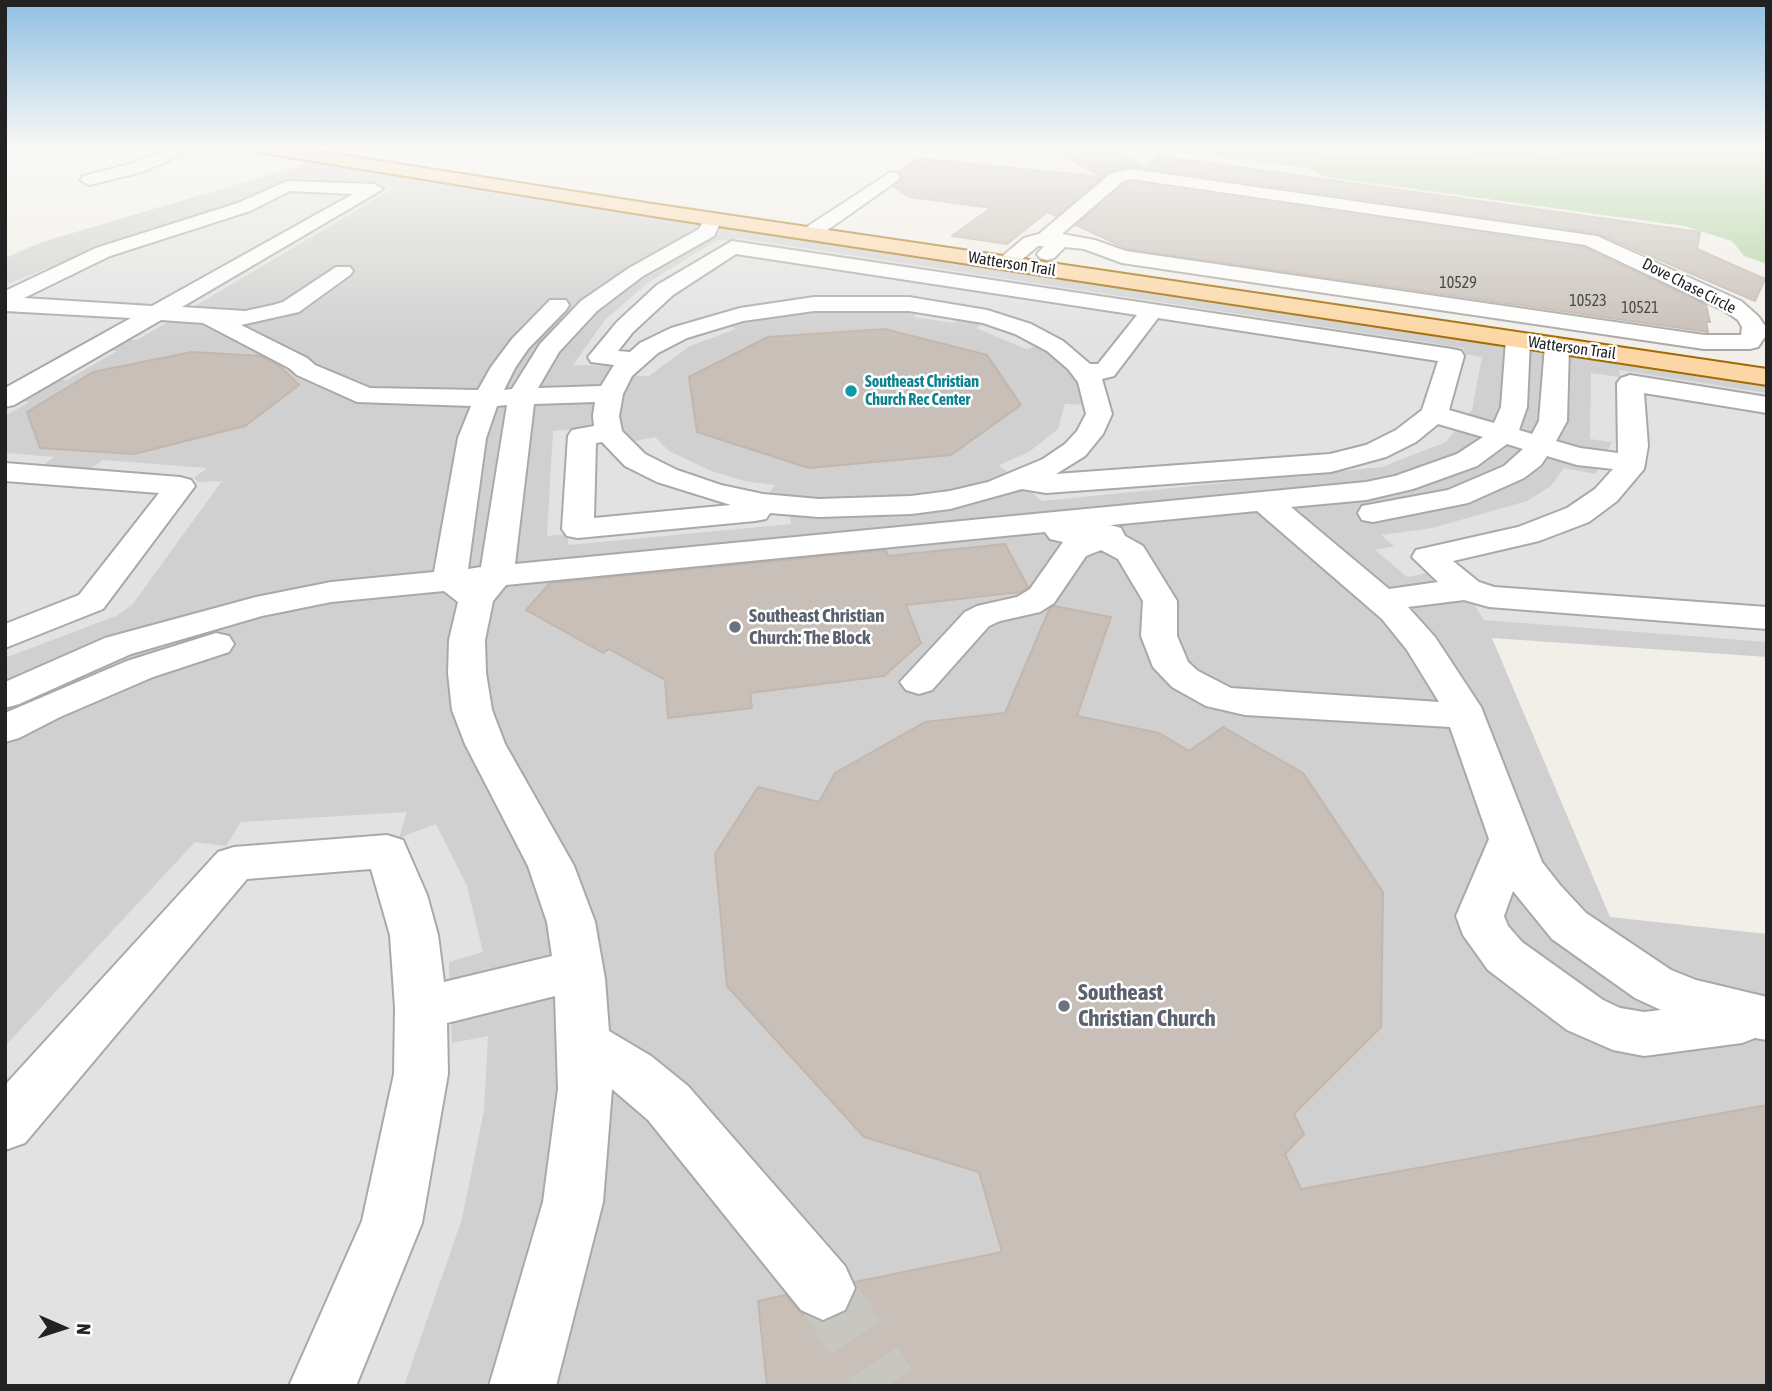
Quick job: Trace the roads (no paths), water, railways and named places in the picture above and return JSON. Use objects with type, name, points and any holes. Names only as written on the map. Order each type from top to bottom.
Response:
[{"type":"main road","name":"Watterson Trail","points":[[667,212],[1767,377]]},
{"type":"street","points":[[6,277],[65,255],[205,212]]},
{"type":"street","points":[[5,301],[103,252],[229,212]]},
{"type":"street","points":[[5,399],[334,212]]},
{"type":"street","points":[[809,234],[841,212]]},
{"type":"street","name":"Dove Chase Circle","points":[[1046,238],[1076,212]]},
{"type":"street","name":"Dove Chase Circle","points":[[1006,263],[1031,242],[1046,238],[1088,244],[1122,257],[1704,342],[1750,342],[1753,337],[1754,327],[1747,316],[1733,306],[1590,240],[1400,212]]},
{"type":"street","points":[[522,1386],[573,1202],[585,1088],[579,970],[572,922],[551,866],[485,744],[471,710],[467,640],[474,584],[523,397],[549,349],[589,306],[636,272],[707,232],[713,219]]},
{"type":"street","points":[[474,584],[472,438],[487,398],[503,367],[520,344],[567,296],[612,266],[653,244],[684,228],[713,219]]},
{"type":"street","points":[[1032,267],[1056,245],[1046,238]]},
{"type":"street","points":[[633,359],[600,357],[625,327],[664,290],[733,247],[1452,356],[1434,414],[1406,436],[1376,451],[1331,463],[1046,484],[1019,480]]},
{"type":"street","points":[[5,301],[210,318],[246,317],[291,307],[343,271]]},
{"type":"street","points":[[609,433],[582,436],[578,530],[810,507],[845,490],[932,482],[980,492],[1019,480],[1075,450],[1089,434],[1100,414],[1091,382],[1055,346],[1013,326],[987,317],[934,306],[885,303],[814,304],[713,321],[679,333],[633,359],[621,372],[610,394],[606,416],[609,433],[635,460],[667,476],[713,492],[763,503],[810,507]]},
{"type":"street","points":[[1084,373],[1105,371],[1153,310]]},
{"type":"street","points":[[210,318],[298,363],[306,370],[366,396],[487,398],[610,394]]},
{"type":"street","points":[[919,682],[977,618],[1042,596],[1074,549],[1103,539],[1277,512],[1403,483],[1467,460],[1492,444],[1503,433],[1514,407],[1518,340]]},
{"type":"street","points":[[5,696],[129,657],[242,637],[474,584],[1169,509],[1277,512],[1399,510],[1457,497],[1514,472],[1531,459],[1553,421],[1557,346]]},
{"type":"street","points":[[1767,405],[1630,383],[1634,446],[1629,469],[1606,495],[1577,515],[1528,534],[1428,557],[1467,589],[1489,597],[1767,618]]},
{"type":"street","points":[[1434,414],[1597,460],[1630,463]]},
{"type":"street","points":[[5,472],[180,486],[91,602],[5,637]]},
{"type":"street","points":[[1103,539],[1131,522],[1169,509]]},
{"type":"street","points":[[1277,512],[1381,600],[1422,645],[1466,716],[1510,841],[1522,867],[1543,897],[1569,926],[1610,957],[1653,984],[1685,998],[1732,1012],[1766,1018]]},
{"type":"street","points":[[1014,525],[1103,539],[1124,547],[1131,553],[1160,601],[1160,636],[1164,653],[1172,667],[1201,689],[1220,698],[1245,703],[1466,716]]},
{"type":"street","points":[[1381,600],[1467,589]]},
{"type":"street","points":[[81,606],[129,657]]},
{"type":"street","points":[[5,729],[46,708],[129,657]]},
{"type":"street","points":[[1510,841],[1480,916],[1487,935],[1505,956],[1585,1015],[1613,1028],[1644,1034],[1766,1018]]},
{"type":"street","points":[[5,1125],[234,864],[387,850],[404,895],[414,935],[421,1008],[421,1074],[392,1223],[322,1386]]},
{"type":"street","points":[[421,1008],[579,970]]},
{"type":"street","points":[[583,1043],[632,1073],[668,1103],[823,1288]]},
{"type":"tunnel","points":[[823,1288],[887,1386]]},
{"type":"place","name":"Southeast Christian Church Rec Center","points":[[851,391]]},
{"type":"place","name":"Southeast Christian Church: The Block","points":[[735,627]]},
{"type":"place","name":"Southeast Christian Church","points":[[1064,1006]]}]
